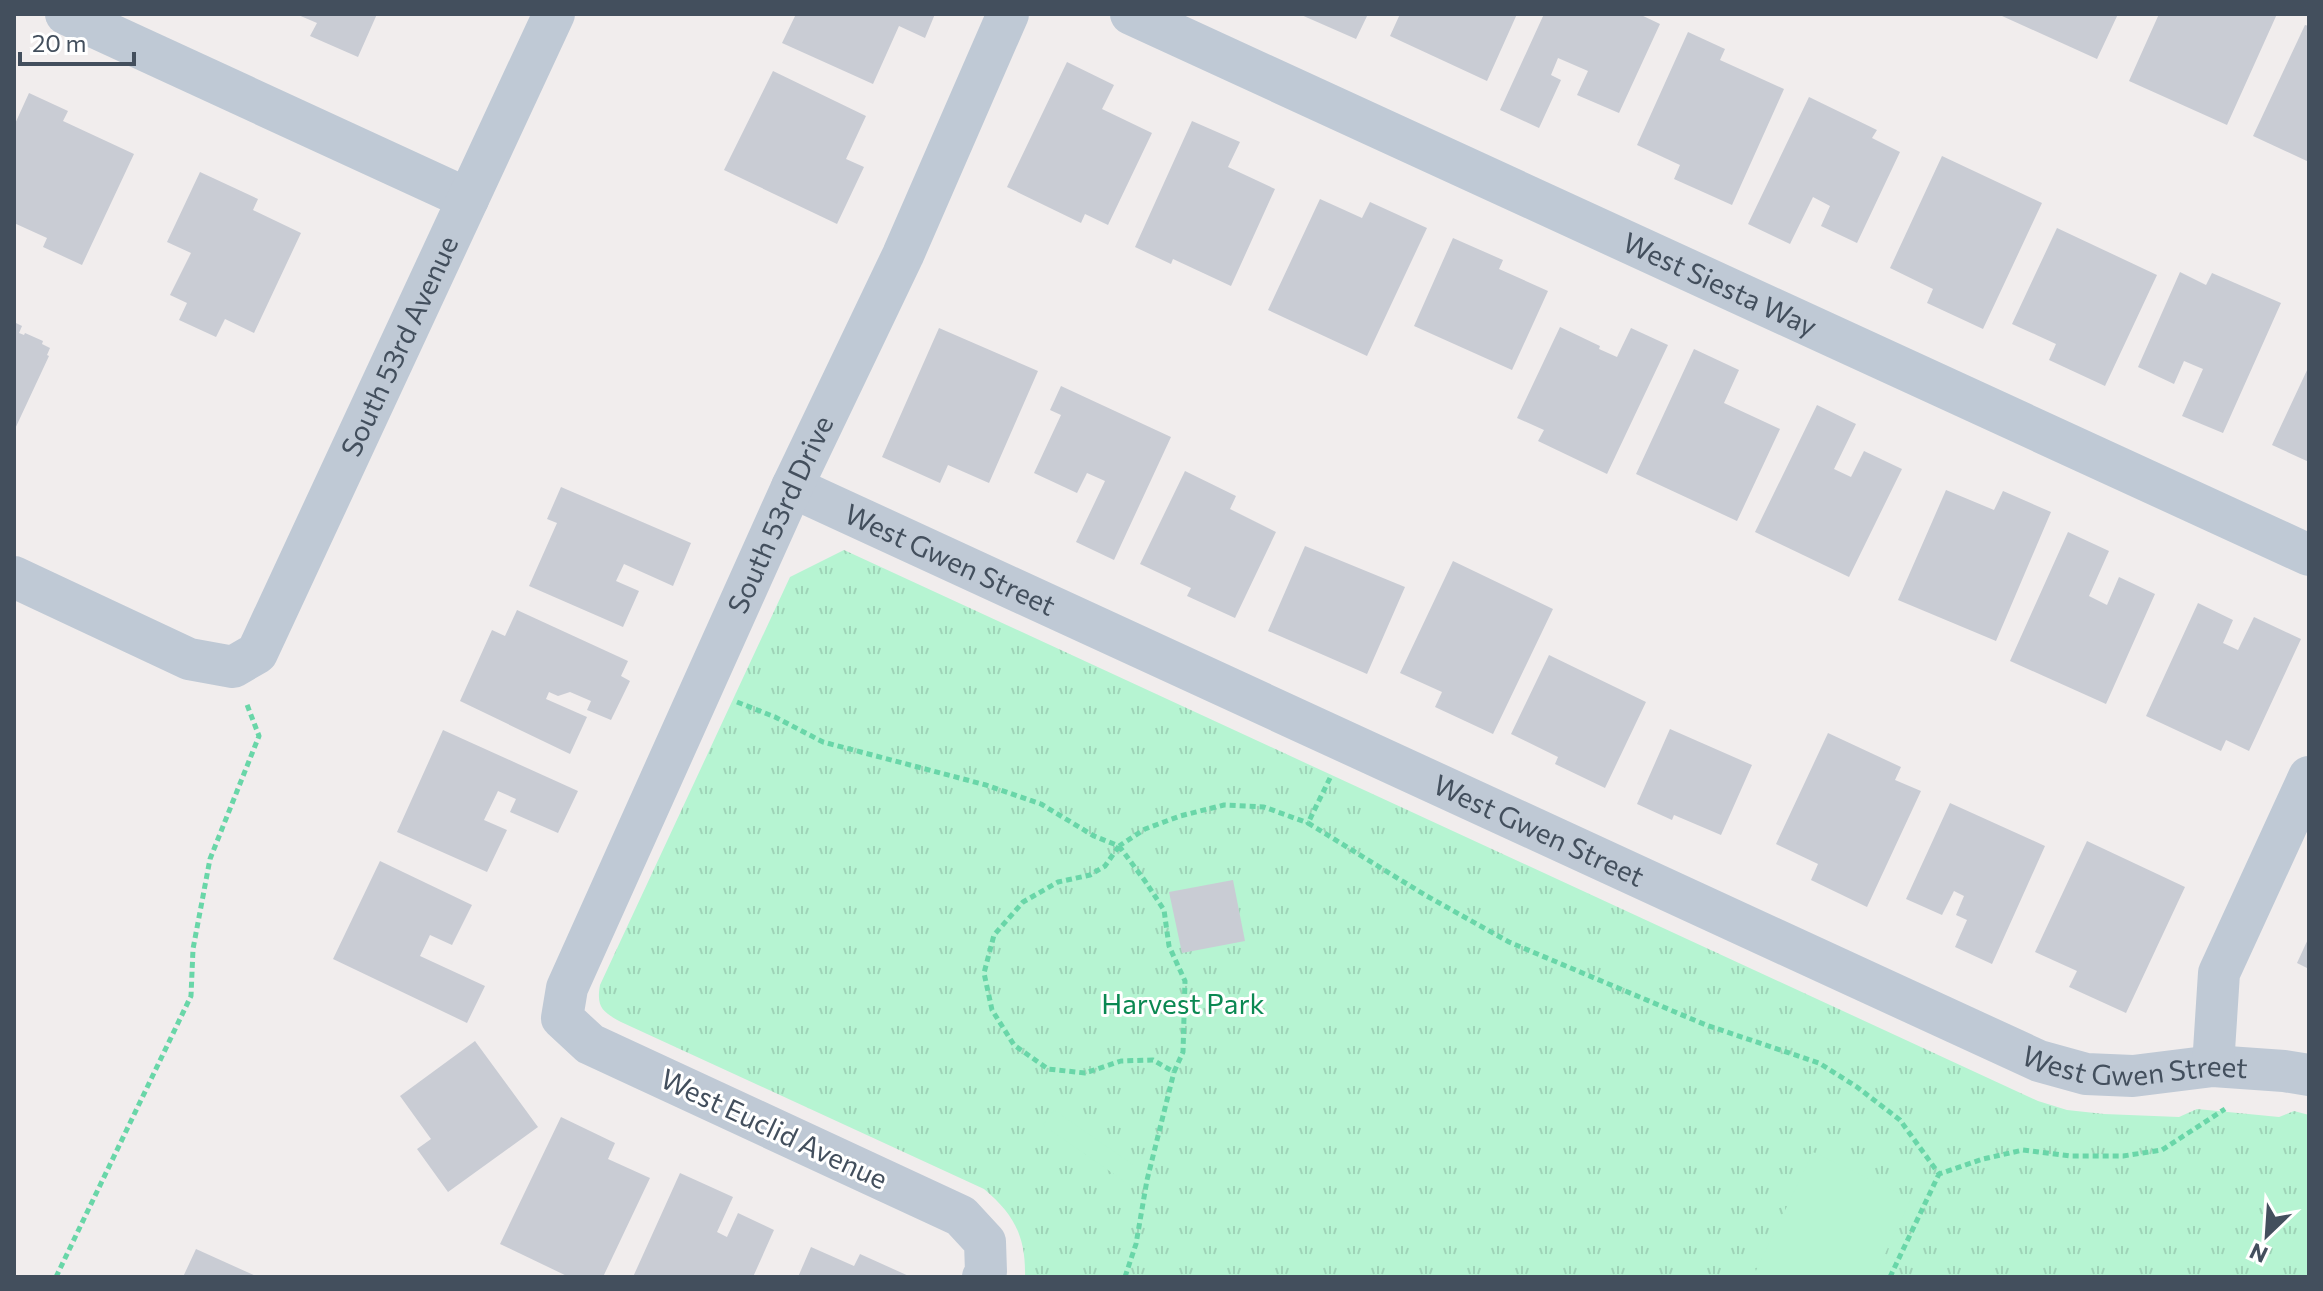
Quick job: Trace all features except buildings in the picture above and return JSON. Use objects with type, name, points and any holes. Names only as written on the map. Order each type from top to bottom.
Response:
[{"type":"street","points":[[66,14],[468,199]]},
{"type":"street","name":"South 53rd Avenue","points":[[233,667],[257,653],[554,14]]},
{"type":"street","name":"South 53rd Drive","points":[[562,1018],[567,988],[792,487],[903,255],[1008,14]]},
{"type":"street","name":"West Siesta Way","points":[[1131,14],[2309,555]]},
{"type":"street","name":"West Gwen Street","points":[[792,487],[2039,1061],[2101,1075],[2133,1076],[2213,1066],[2309,1075]]},
{"type":"street","points":[[14,577],[189,659],[233,667]]},
{"type":"street","points":[[2213,1066],[2219,973],[2309,777]]},
{"type":"street","name":"West Euclid Avenue","points":[[562,1018],[590,1044],[961,1216],[984,1259]]},
{"type":"path","points":[[56,1277],[191,996],[193,949],[210,859],[259,736],[233,667]]},
{"type":"path","points":[[727,698],[775,717],[823,742],[986,785],[1041,804],[1094,836],[1119,846],[1145,881],[1164,910],[1169,946],[1185,981],[1183,1052],[1174,1072],[1147,1180],[1136,1244],[1125,1277]]},
{"type":"path","points":[[1308,823],[1332,772]]},
{"type":"path","points":[[1174,1072],[1153,1060],[1121,1061],[1085,1073],[1048,1069],[1014,1045],[992,1010],[984,973],[994,935],[1023,902],[1058,882],[1090,875],[1105,866],[1119,846],[1145,829],[1224,805],[1264,807],[1308,823],[1509,942],[1706,1025],[1819,1063],[1900,1120],[1939,1174]]},
{"type":"path","points":[[1890,1277],[1939,1174],[2023,1150],[2070,1156],[2123,1156],[2162,1150],[2229,1106]]},
{"type":"green space","name":"Harvest Park","points":[[844,550],[2038,1101],[2067,1110],[2104,1114],[2179,1117],[2197,1109],[2279,1117],[2294,1111],[2309,1115],[2309,1277],[1025,1277],[1023,1250],[1016,1227],[984,1189],[621,1022],[605,1012],[600,1004],[600,985],[790,577]]},
{"type":"green space","points":[[1054,1110],[1142,1171],[1131,1186],[1043,1125]]},
{"type":"green space","points":[[1813,1152],[1911,1199],[1874,1277],[1753,1277]]}]
